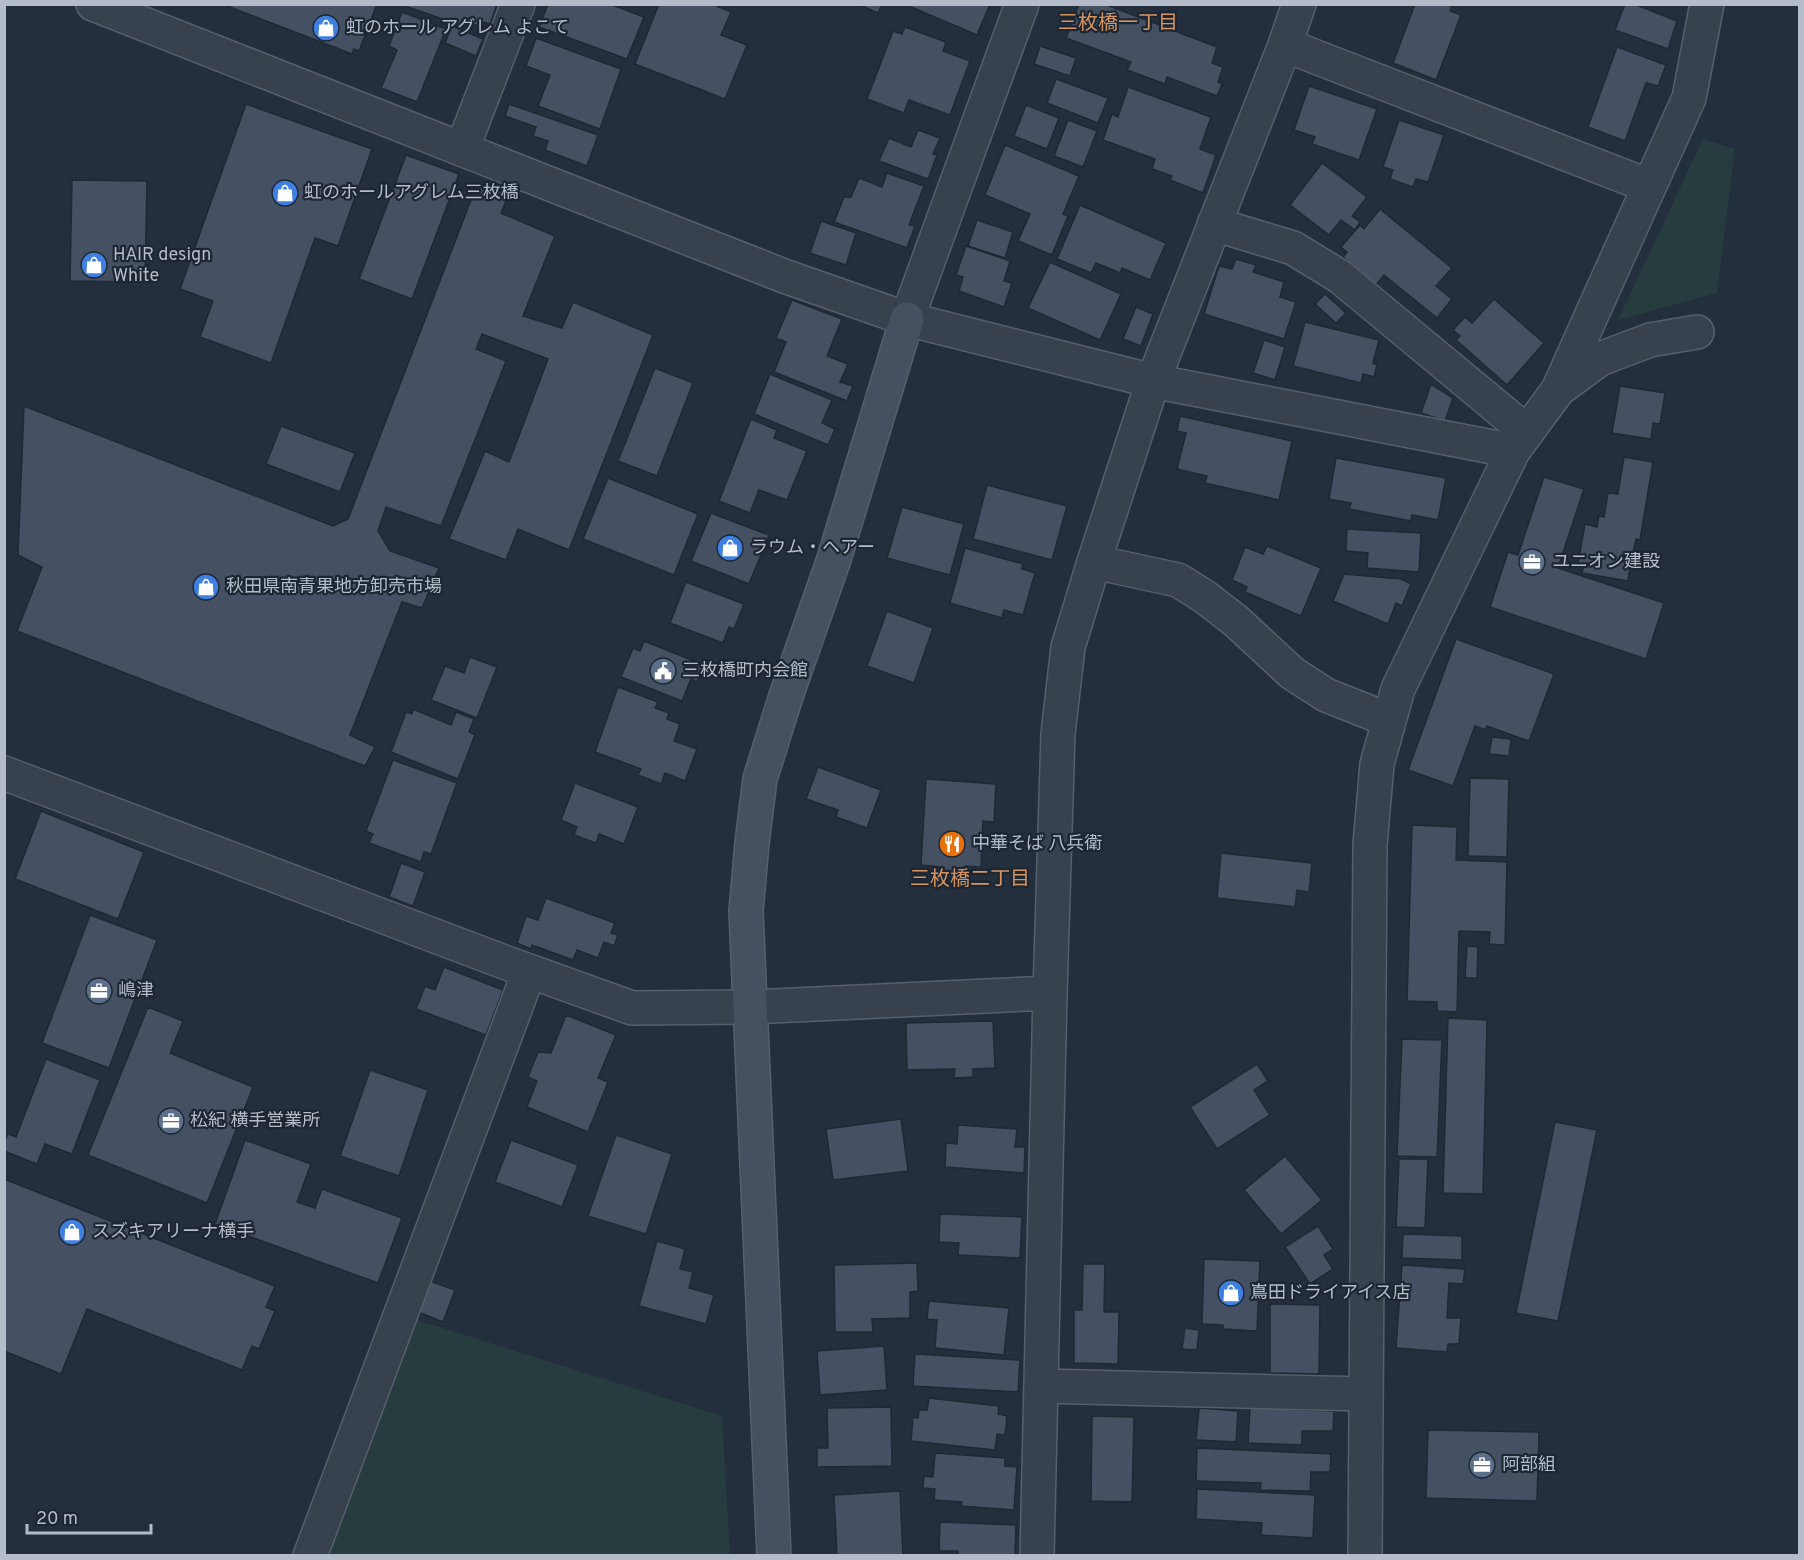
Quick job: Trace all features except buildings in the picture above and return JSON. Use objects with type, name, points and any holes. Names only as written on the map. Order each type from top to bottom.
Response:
[{"type":"street","points":[[93,4],[784,276],[907,319],[1153,381],[1520,442]]},
{"type":"street","points":[[462,149],[518,4]]},
{"type":"street","points":[[774,1556],[746,911],[760,779],[786,696],[834,559],[907,319],[1022,4]]},
{"type":"street","points":[[1037,1556],[1058,734],[1068,647],[1153,381],[1299,4]]},
{"type":"street","points":[[1365,1556],[1370,844],[1377,764],[1403,679],[1520,442],[1558,390],[1689,98],[1707,4]]},
{"type":"street","points":[[1285,45],[1649,186]]},
{"type":"street","points":[[1214,224],[1293,248],[1339,276],[1520,442]]},
{"type":"street","points":[[1558,390],[1600,359],[1650,340],[1697,332]]},
{"type":"street","points":[[1094,562],[1178,580],[1221,609],[1292,673],[1326,695],[1389,720]]},
{"type":"street","points":[[4,773],[530,972],[632,1008],[751,1007],[1050,993]]},
{"type":"street","points":[[310,1556],[530,972]]},
{"type":"street","points":[[1041,1386],[1366,1394]]},
{"type":"green space","points":[[1703,139],[1735,149],[1717,293],[1618,320]]},
{"type":"green space","points":[[417,1320],[722,1416],[730,1555],[326,1556]]},
{"type":"place","name":"虹のホール アグレム よこて","points":[[326,28]]},
{"type":"place","name":"虹のホールアグレム三枚橋","points":[[285,193]]},
{"type":"place","name":"HAIR design White","points":[[94,265]]},
{"type":"place","name":"ラウム・ヘアー","points":[[730,548]]},
{"type":"place","name":"ユニオン建設","points":[[1532,562]]},
{"type":"place","name":"秋田県南青果地方卸売市場","points":[[206,587]]},
{"type":"place","name":"三枚橋町内会館","points":[[663,671]]},
{"type":"place","name":"中華そば 八兵衛","points":[[952,844]]},
{"type":"place","name":"嶋津","points":[[99,991]]},
{"type":"place","name":"松紀 横手営業所","points":[[171,1121]]},
{"type":"place","name":"スズキアリーナ横手","points":[[72,1232]]},
{"type":"place","name":"嶌田ドライアイス店","points":[[1231,1293]]},
{"type":"place","name":"阿部組","points":[[1482,1465]]},
{"type":"district","name":"三枚橋一丁目","points":[[1118,24]]},
{"type":"district","name":"三枚橋二丁目","points":[[970,880]]}]
